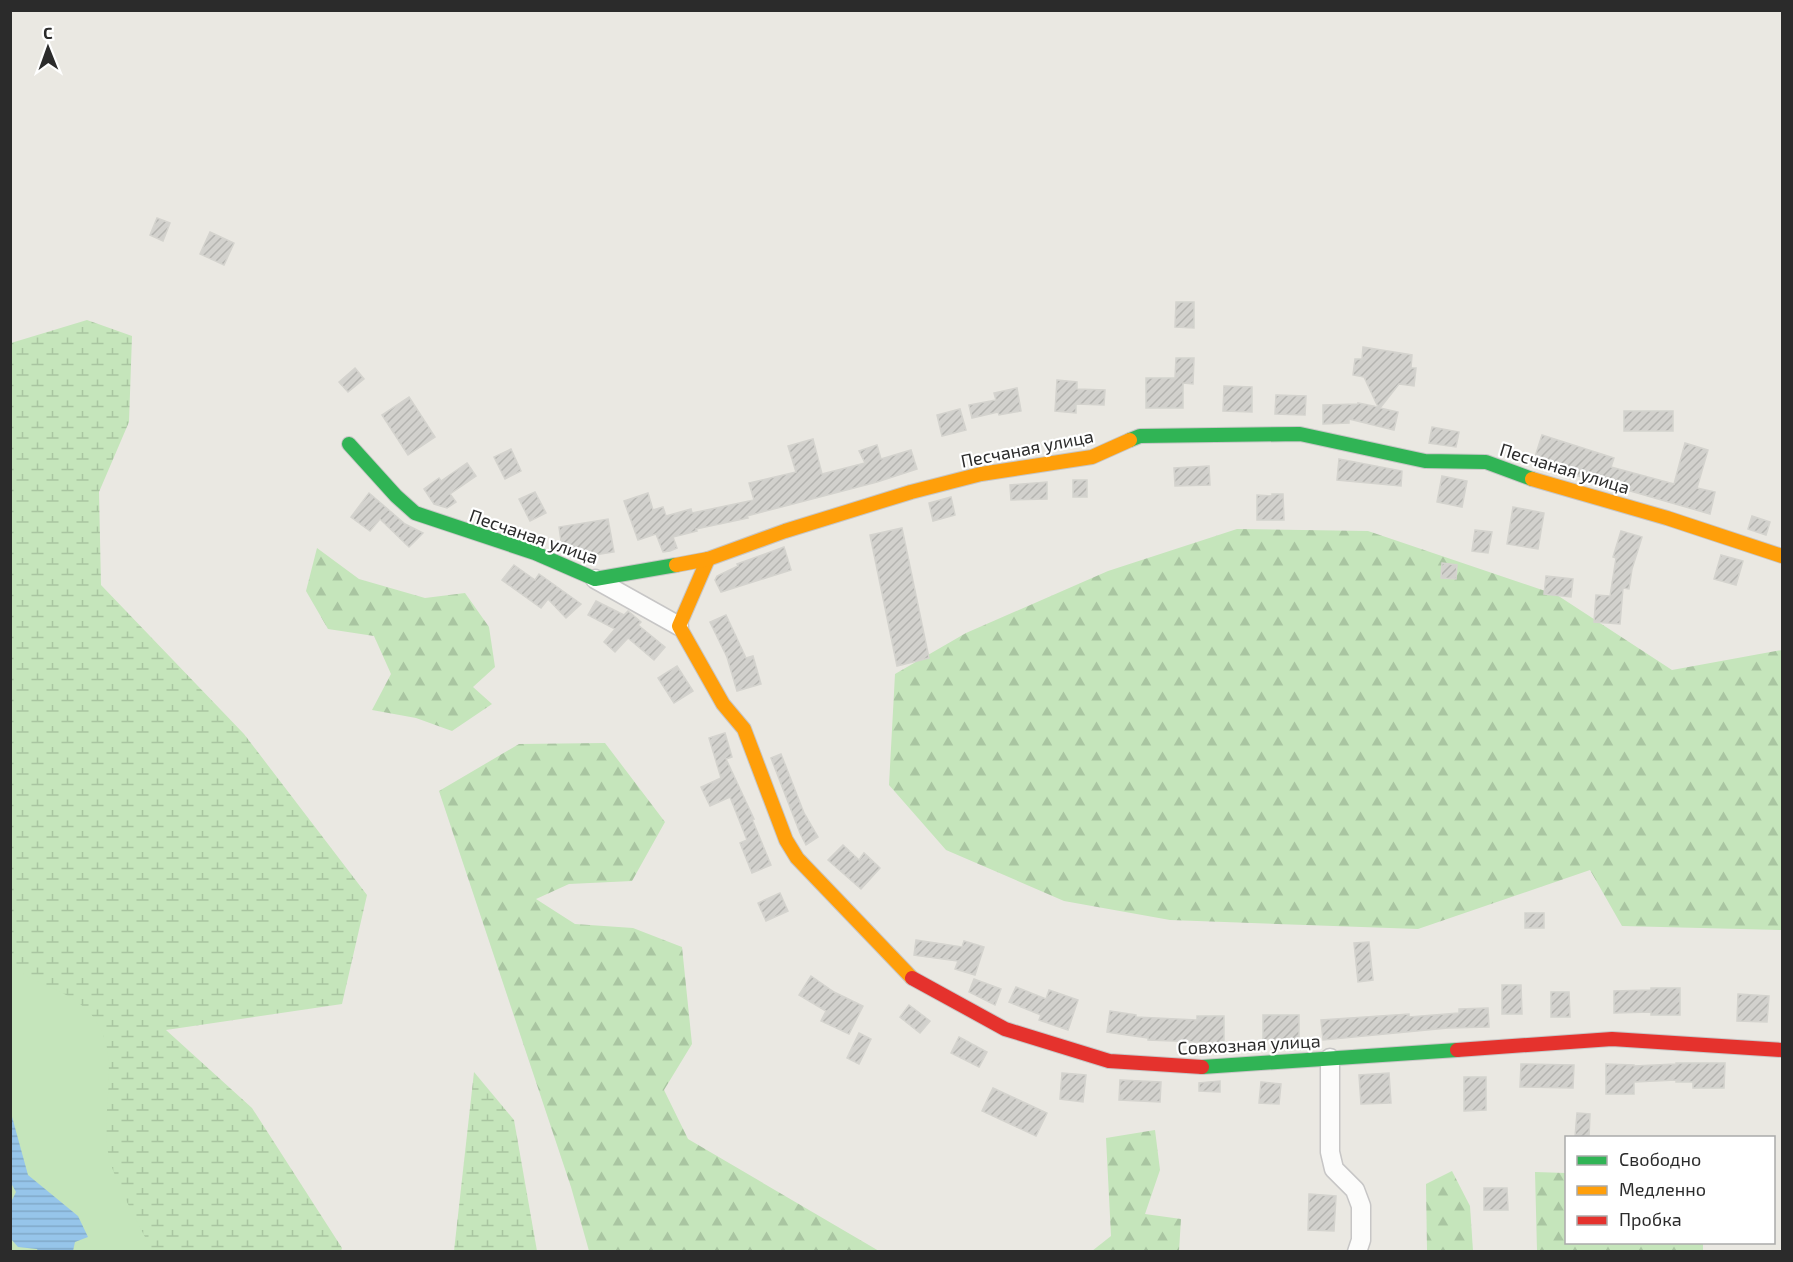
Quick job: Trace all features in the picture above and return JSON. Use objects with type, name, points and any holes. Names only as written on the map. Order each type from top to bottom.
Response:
[{"type":"street","name":"Песчаная улица","points":[[349,444],[396,496],[415,513],[535,553],[595,579],[708,559],[785,531],[911,492],[981,474],[1092,457],[1140,436],[1300,434],[1425,461],[1486,462],[1527,477],[1667,518],[1782,556]]},
{"type":"street","points":[[595,579],[679,626],[708,559]]},
{"type":"street","name":"Совхозная улица","points":[[679,626],[723,704],[744,729],[786,840],[798,858],[913,979],[1005,1029],[1109,1061],[1194,1068],[1612,1039],[1782,1050]]},
{"type":"street","points":[[1330,1058],[1330,1152],[1334,1169],[1355,1190],[1361,1206],[1361,1240],[1357,1251]]},
{"type":"green space","points":[[87,320],[132,336],[129,422],[99,492],[101,585],[244,734],[367,895],[342,1004],[166,1030],[252,1108],[342,1248],[341,1251],[73,1251],[10,1082],[11,343]]},
{"type":"green space","points":[[1237,529],[1368,531],[1557,595],[1672,670],[1782,650],[1782,930],[1622,926],[1590,870],[1418,929],[1170,920],[1064,901],[946,850],[889,785],[895,674],[966,633],[1108,571]]},
{"type":"green space","points":[[317,548],[359,579],[425,598],[465,593],[489,627],[495,667],[473,687],[492,704],[452,731],[416,718],[372,710],[391,674],[374,636],[328,629],[306,591]]},
{"type":"green space","points":[[605,743],[665,822],[632,881],[569,884],[536,899],[575,924],[633,928],[682,947],[692,1044],[664,1090],[688,1139],[879,1251],[589,1251],[571,1187],[439,791],[519,744]]},
{"type":"green space","points":[[10,964],[29,977],[79,1003],[99,1026],[106,1042],[108,1060],[106,1134],[108,1152],[121,1189],[152,1251],[11,1251]]},
{"type":"green space","points":[[474,1072],[514,1120],[537,1251],[454,1251]]},
{"type":"green space","points":[[1155,1130],[1160,1170],[1145,1214],[1181,1219],[1179,1251],[1092,1251],[1111,1236],[1106,1138]]},
{"type":"green space","points":[[1452,1171],[1470,1206],[1473,1251],[1427,1251],[1426,1184]]},
{"type":"green space","points":[[1535,1172],[1565,1173],[1565,1244],[1703,1244],[1703,1251],[1537,1251]]},
{"type":"water","points":[[11,1113],[28,1175],[78,1216],[88,1237],[75,1242],[73,1251],[38,1251],[18,1247],[11,1239],[11,1202],[16,1192],[11,1183]]},
{"type":"building","points":[[157,218],[170,223],[163,241],[150,235]]},
{"type":"building","points":[[210,232],[234,243],[224,265],[200,254]]},
{"type":"building","points":[[1176,302],[1194,302],[1194,328],[1175,327]]},
{"type":"building","points":[[1363,347],[1412,355],[1411,368],[1416,368],[1414,386],[1399,384],[1380,408],[1398,412],[1394,430],[1349,419],[1349,423],[1323,424],[1323,405],[1358,403],[1378,407],[1364,377],[1353,375],[1355,359],[1362,359]]},
{"type":"building","points":[[1176,358],[1194,358],[1193,384],[1183,383],[1183,408],[1146,408],[1146,378],[1175,378]]},
{"type":"building","points":[[355,368],[364,379],[348,392],[339,382]]},
{"type":"building","points":[[1057,380],[1077,382],[1077,389],[1105,390],[1104,405],[1076,404],[1076,413],[1055,411]]},
{"type":"building","points":[[1224,386],[1252,387],[1252,412],[1223,411]]},
{"type":"building","points":[[1017,388],[1021,411],[999,415],[998,412],[972,418],[969,405],[996,400],[994,393]]},
{"type":"building","points":[[1276,395],[1306,396],[1305,415],[1275,414]]},
{"type":"building","points":[[409,397],[435,437],[408,455],[382,415]]},
{"type":"building","points":[[960,409],[966,430],[942,436],[937,415]]},
{"type":"building","points":[[1624,411],[1673,411],[1673,431],[1624,431]]},
{"type":"building","points":[[1432,427],[1459,432],[1456,447],[1429,443]]},
{"type":"building","points":[[1542,435],[1614,458],[1611,467],[1674,484],[1685,443],[1708,450],[1697,488],[1715,492],[1710,514],[1533,463]]},
{"type":"building","points":[[813,439],[822,474],[865,463],[859,451],[877,445],[881,459],[911,450],[917,469],[877,482],[747,516],[748,518],[696,529],[697,531],[673,537],[677,548],[670,551],[663,552],[656,534],[638,540],[624,501],[648,493],[653,510],[663,507],[666,516],[691,509],[692,513],[754,500],[749,483],[796,472],[788,446]]},
{"type":"building","points":[[511,449],[521,471],[505,479],[494,457]]},
{"type":"building","points":[[1339,459],[1402,471],[1401,486],[1337,480]]},
{"type":"building","points":[[467,463],[476,476],[450,494],[456,502],[447,508],[434,504],[424,489],[439,478],[441,481]]},
{"type":"building","points":[[1209,466],[1210,485],[1175,486],[1174,468]]},
{"type":"building","points":[[1442,476],[1467,481],[1462,507],[1437,502]]},
{"type":"building","points":[[1073,480],[1087,480],[1087,497],[1073,497]]},
{"type":"building","points":[[1047,482],[1047,499],[1011,500],[1010,485]]},
{"type":"building","points":[[535,492],[546,513],[530,521],[519,499]]},
{"type":"building","points":[[369,493],[405,524],[423,533],[409,547],[380,519],[370,531],[351,517]]},
{"type":"building","points":[[1272,494],[1283,494],[1284,520],[1257,520],[1257,495],[1272,496]]},
{"type":"building","points":[[951,497],[955,515],[933,521],[929,503]]},
{"type":"building","points":[[1513,507],[1544,513],[1538,549],[1507,544]]},
{"type":"building","points":[[1752,516],[1770,522],[1766,535],[1748,529]]},
{"type":"building","points":[[608,519],[614,552],[582,557],[562,548],[559,527]]},
{"type":"building","points":[[902,528],[929,658],[897,666],[870,535]]},
{"type":"building","points":[[1475,530],[1492,532],[1488,553],[1472,551]]},
{"type":"building","points":[[1621,531],[1642,537],[1632,569],[1629,589],[1623,588],[1620,624],[1594,622],[1596,595],[1610,596],[1616,558],[1613,557]]},
{"type":"building","points":[[784,547],[791,570],[721,592],[715,580],[717,576],[738,566],[737,564]]},
{"type":"building","points":[[1721,555],[1743,561],[1736,585],[1714,579]]},
{"type":"building","points":[[1442,563],[1457,565],[1456,579],[1441,578]]},
{"type":"building","points":[[514,565],[535,580],[539,574],[581,604],[566,618],[548,599],[541,608],[502,580]]},
{"type":"building","points":[[1546,576],[1573,579],[1571,597],[1544,594]]},
{"type":"building","points":[[596,601],[624,615],[628,611],[641,622],[638,625],[665,647],[654,660],[628,638],[615,652],[604,642],[615,629],[588,615]]},
{"type":"building","points":[[726,615],[746,658],[753,656],[761,684],[737,691],[727,657],[710,622]]},
{"type":"building","points":[[677,666],[693,691],[674,703],[658,678]]},
{"type":"building","points":[[725,733],[732,757],[726,759],[754,819],[752,819],[771,865],[752,873],[740,843],[747,840],[730,797],[710,806],[701,787],[721,778],[709,738]]},
{"type":"building","points":[[781,754],[804,813],[818,837],[806,845],[771,758]]},
{"type":"building","points":[[843,845],[859,860],[864,853],[880,868],[861,889],[828,860]]},
{"type":"building","points":[[780,893],[788,911],[766,921],[758,903]]},
{"type":"building","points":[[1525,913],[1544,913],[1544,928],[1525,928]]},
{"type":"building","points":[[916,940],[962,947],[964,941],[984,947],[975,975],[955,969],[958,961],[914,955]]},
{"type":"building","points":[[1369,942],[1373,980],[1358,982],[1354,943]]},
{"type":"building","points":[[811,976],[834,992],[863,1006],[849,1034],[821,1021],[826,1011],[799,995]]},
{"type":"building","points":[[974,979],[1001,989],[995,1005],[969,992]]},
{"type":"building","points":[[1502,985],[1521,985],[1522,1014],[1502,1014]]},
{"type":"building","points":[[1016,987],[1046,999],[1049,990],[1078,1000],[1068,1030],[1039,1020],[1041,1015],[1009,1002]]},
{"type":"building","points":[[1651,988],[1680,988],[1680,1015],[1651,1015],[1651,1012],[1614,1013],[1614,991],[1651,990]]},
{"type":"building","points":[[1551,992],[1569,992],[1570,1017],[1551,1017]]},
{"type":"building","points":[[1738,994],[1769,996],[1767,1022],[1737,1021]]},
{"type":"building","points":[[909,1005],[930,1021],[920,1033],[900,1017]]},
{"type":"building","points":[[1488,1008],[1489,1027],[1448,1028],[1323,1040],[1321,1020],[1409,1014],[1409,1017],[1459,1013],[1459,1009]]},
{"type":"building","points":[[1110,1011],[1136,1015],[1136,1017],[1197,1020],[1197,1016],[1224,1016],[1224,1043],[1148,1040],[1148,1038],[1107,1032]]},
{"type":"building","points":[[1263,1015],[1299,1015],[1299,1040],[1263,1040]]},
{"type":"building","points":[[859,1033],[871,1039],[859,1064],[847,1058]]},
{"type":"building","points":[[959,1037],[987,1052],[979,1067],[951,1053]]},
{"type":"building","points":[[1725,1063],[1724,1088],[1693,1088],[1693,1082],[1676,1082],[1676,1080],[1634,1082],[1634,1094],[1606,1094],[1606,1064],[1634,1066]]},
{"type":"building","points":[[1521,1064],[1574,1065],[1573,1088],[1520,1087]]},
{"type":"building","points":[[1062,1073],[1086,1075],[1083,1102],[1060,1099]]},
{"type":"building","points":[[1389,1073],[1391,1103],[1361,1104],[1359,1075]]},
{"type":"building","points":[[1464,1077],[1486,1077],[1486,1110],[1464,1111]]},
{"type":"building","points":[[1120,1080],[1161,1082],[1160,1102],[1119,1100]]},
{"type":"building","points":[[1220,1081],[1220,1092],[1199,1091],[1199,1083]]},
{"type":"building","points":[[1261,1082],[1281,1084],[1279,1104],[1259,1103]]},
{"type":"building","points":[[993,1088],[1047,1113],[1036,1136],[982,1111]]},
{"type":"building","points":[[1577,1113],[1590,1114],[1589,1136],[1575,1136]]},
{"type":"building","points":[[1484,1188],[1507,1188],[1508,1210],[1484,1210]]},
{"type":"building","points":[[1309,1194],[1336,1196],[1334,1231],[1308,1230]]},
{"type":"traffic: fast","points":[[1130,440],[1140,436],[1300,434],[1425,461],[1486,462],[1532,479]]},
{"type":"traffic: fast","points":[[349,444],[396,496],[415,513],[535,553],[595,579],[676,565]]},
{"type":"traffic: fast","points":[[1202,1067],[1457,1050]]},
{"type":"traffic: slow","points":[[676,565],[708,559],[785,531],[911,492],[981,474],[1092,457],[1130,440]]},
{"type":"traffic: slow","points":[[1532,479],[1667,518],[1782,556]]},
{"type":"traffic: slow","points":[[708,559],[679,626],[723,704],[744,729],[786,840],[797,858],[912,978]]},
{"type":"traffic: jam","points":[[912,978],[1005,1029],[1109,1061],[1202,1067]]},
{"type":"traffic: jam","points":[[1457,1050],[1612,1039],[1782,1050]]}]
